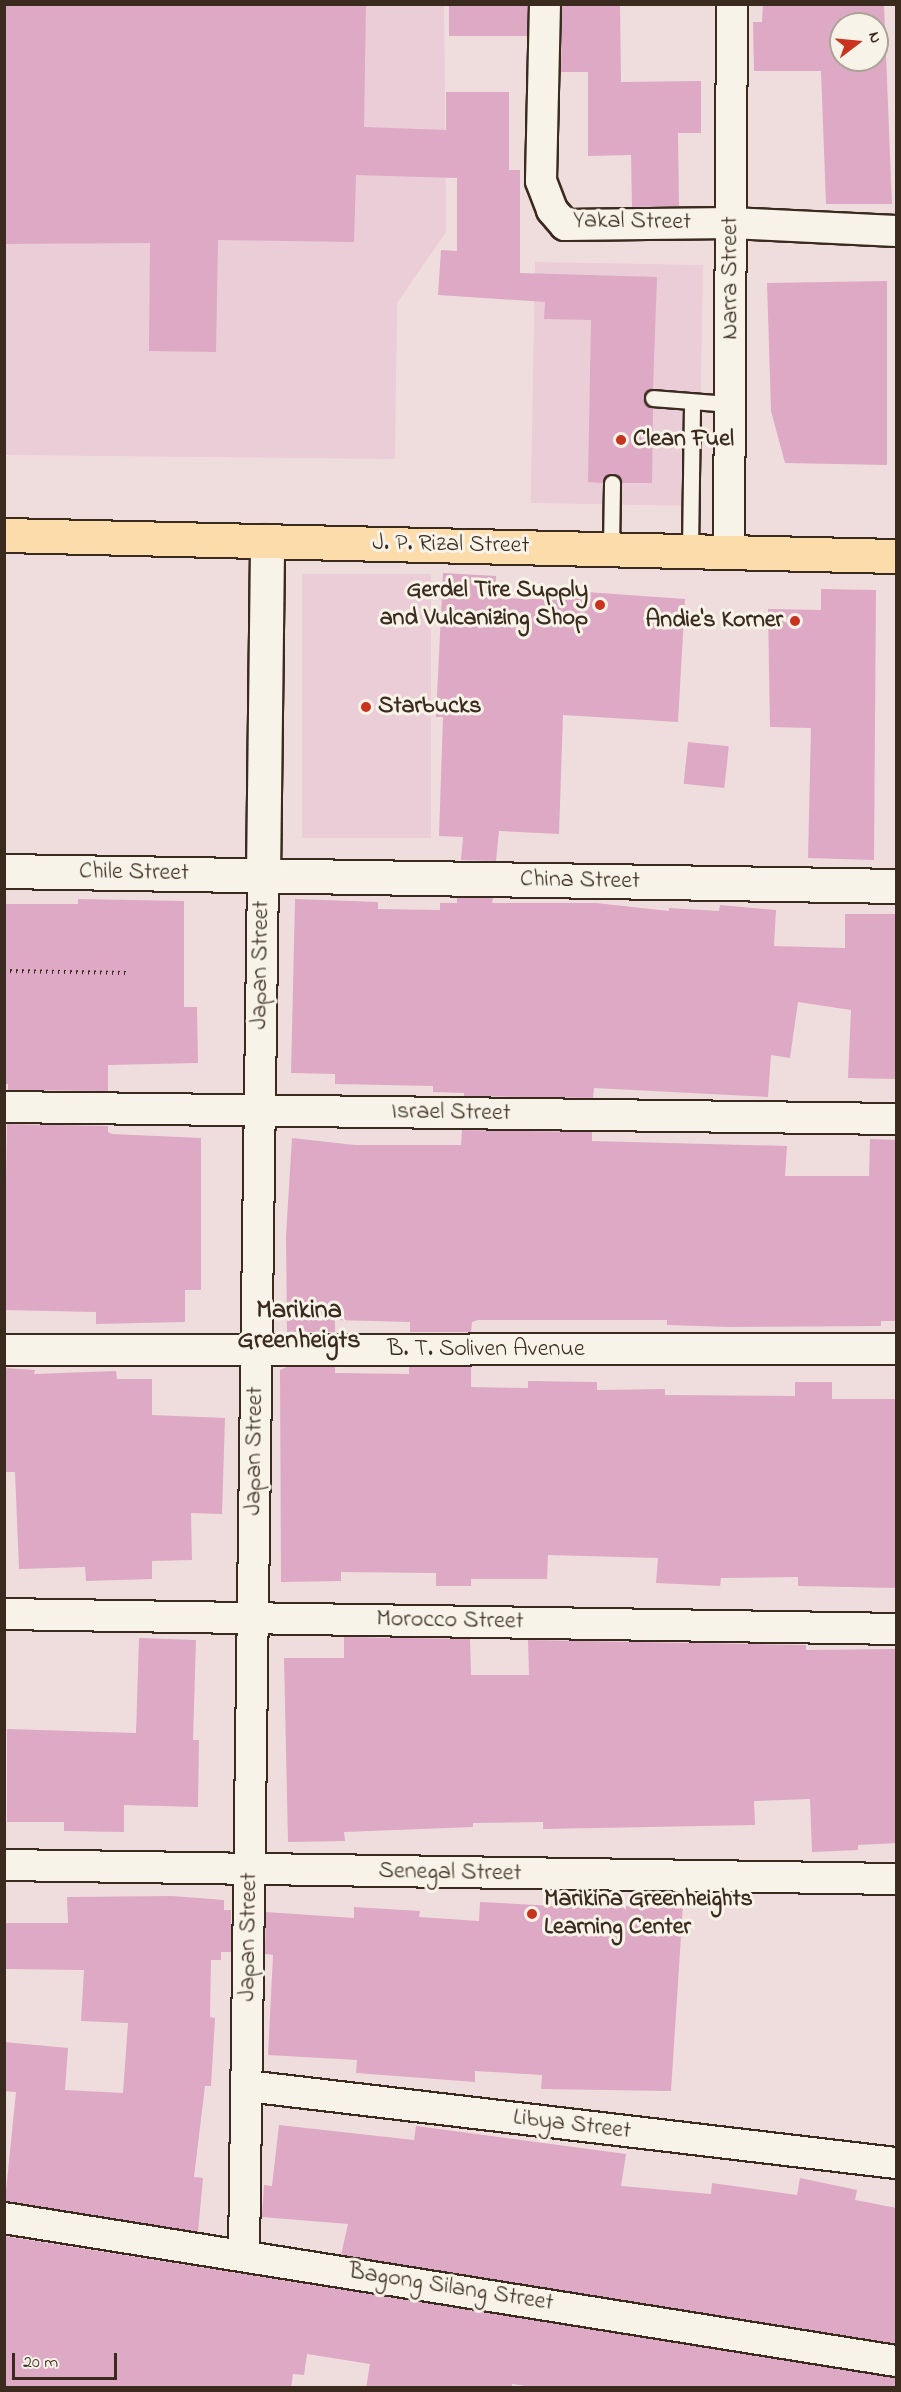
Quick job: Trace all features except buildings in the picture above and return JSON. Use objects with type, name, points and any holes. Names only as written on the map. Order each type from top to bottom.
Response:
[{"type":"main road","name":"J. P. Rizal Street","points":[[4,535],[897,556]]},
{"type":"street","name":"Yakal Street","points":[[545,4],[542,181],[552,210],[566,225],[573,227],[731,223],[897,231]]},
{"type":"street","name":"Narra Street","points":[[729,552],[732,4]]},
{"type":"street","name":"Japan Street","points":[[244,2254],[267,541]]},
{"type":"street","name":"Chile Street","points":[[4,871],[263,876]]},
{"type":"street","name":"China Street","points":[[263,876],[897,886]]},
{"type":"street","name":"Israel Street","points":[[4,1107],[897,1119]]},
{"type":"street","name":"B. T. Soliven Avenue","points":[[4,1350],[897,1349]]},
{"type":"street","name":"Morocco Street","points":[[4,1614],[897,1629]]},
{"type":"street","name":"Senegal Street","points":[[4,1865],[897,1879]]},
{"type":"street","name":"Libya Street","points":[[247,2086],[897,2163]]},
{"type":"street","name":"Bagong Silang Street","points":[[4,2218],[244,2254],[897,2361]]},
{"type":"lane","points":[[653,398],[692,404],[730,404]]},
{"type":"lane","points":[[690,550],[692,404]]},
{"type":"lane","points":[[611,548],[612,483]]},
{"type":"path","points":[[4,970],[126,973]]},
{"type":"shaded area","points":[[5,5],[444,5],[446,232],[397,303],[395,459],[5,455]]},
{"type":"shaded area","points":[[535,262],[703,265],[699,506],[531,503]]},
{"type":"shaded area","name":"Starbucks","points":[[302,574],[431,574],[431,838],[302,838]]},
{"type":"place","name":"Clean Fuel","points":[[621,440]]},
{"type":"place","name":"Gerdel Tire Supply and Vulcanizing Shop","points":[[600,605]]},
{"type":"place","name":"Andie's Korner","points":[[795,621]]},
{"type":"place","name":"Starbucks","points":[[366,707]]},
{"type":"place","name":"Marikina Greenheights Learning Center","points":[[532,1914]]},
{"type":"district","name":"Marikina Greenheigts","points":[[299,1327]]}]
